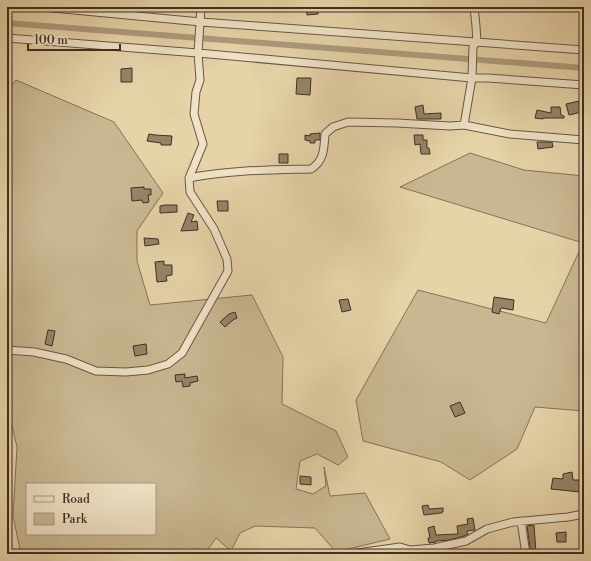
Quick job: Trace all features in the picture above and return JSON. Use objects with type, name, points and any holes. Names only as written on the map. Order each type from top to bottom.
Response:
[{"type":"street","points":[[42,7],[201,24],[475,44],[584,50]]},
{"type":"street","points":[[7,350],[34,352],[66,360],[96,371],[126,372],[148,370],[168,364],[182,353],[228,271],[227,259],[214,229],[190,192],[190,178],[203,144],[194,114],[196,92],[200,80],[199,51],[202,7]]},
{"type":"street","points":[[464,125],[475,44],[476,26],[474,7]]},
{"type":"street","points":[[7,38],[199,51],[472,74],[488,78],[584,85]]},
{"type":"street","points":[[190,178],[206,175],[255,171],[311,169],[318,165],[322,158],[325,134],[333,127],[348,122],[390,122],[450,126],[464,125],[510,134],[584,140]]},
{"type":"street","points":[[350,554],[400,547],[411,552],[466,541],[487,529],[513,522],[584,514]]},
{"type":"street","points":[[521,521],[526,554]]},
{"type":"green space","points":[[16,80],[114,122],[163,193],[137,231],[137,261],[150,305],[252,295],[283,357],[282,404],[336,431],[348,457],[338,465],[317,454],[300,461],[296,489],[313,494],[326,486],[324,467],[330,496],[365,493],[390,539],[336,552],[315,528],[255,526],[240,533],[231,551],[216,538],[209,548],[209,554],[21,554],[13,516],[17,447],[7,404],[7,91]]},
{"type":"green space","points":[[470,153],[524,170],[584,176],[584,411],[535,407],[517,449],[470,480],[441,462],[363,441],[356,400],[418,290],[546,323],[583,243],[400,187]]},
{"type":"building","points":[[306,7],[318,7],[318,14],[307,15]]},
{"type":"building","points":[[132,68],[132,82],[121,82],[121,69]]},
{"type":"building","points":[[297,78],[311,78],[310,95],[296,94]]},
{"type":"building","points":[[579,101],[582,112],[569,115],[566,104]]},
{"type":"building","points":[[423,105],[424,114],[441,113],[441,119],[417,119],[415,107]]},
{"type":"building","points":[[551,107],[560,107],[561,115],[564,116],[564,118],[535,118],[537,110],[551,113]]},
{"type":"building","points":[[320,133],[320,140],[315,140],[315,143],[310,143],[310,141],[305,140],[305,135],[310,136],[310,134]]},
{"type":"building","points":[[149,134],[172,136],[171,145],[161,145],[161,143],[147,141]]},
{"type":"building","points":[[414,135],[423,135],[423,140],[427,140],[427,148],[429,148],[430,154],[421,154],[420,144],[415,145]]},
{"type":"building","points":[[537,142],[552,142],[553,147],[538,149]]},
{"type":"building","points":[[279,154],[288,154],[288,163],[279,163]]},
{"type":"building","points":[[144,187],[144,189],[151,189],[151,195],[148,195],[149,202],[143,203],[142,200],[132,201],[131,188]]},
{"type":"building","points":[[217,201],[228,201],[228,211],[218,211]]},
{"type":"building","points":[[177,205],[177,212],[160,213],[160,206]]},
{"type":"building","points":[[188,213],[194,215],[191,222],[197,221],[198,230],[181,231]]},
{"type":"building","points":[[144,238],[158,239],[159,244],[145,246]]},
{"type":"building","points":[[164,261],[164,265],[172,265],[172,275],[166,276],[167,281],[157,282],[155,262]]},
{"type":"building","points":[[494,297],[514,300],[513,310],[501,308],[499,314],[492,312]]},
{"type":"building","points":[[348,299],[351,310],[342,312],[339,300]]},
{"type":"building","points":[[235,312],[237,318],[225,327],[220,322],[229,314]]},
{"type":"building","points":[[48,330],[55,331],[52,346],[45,344]]},
{"type":"building","points":[[146,344],[147,354],[135,356],[133,346]]},
{"type":"building","points":[[185,374],[185,378],[197,376],[198,381],[190,383],[190,386],[183,387],[182,381],[176,382],[175,375]]},
{"type":"building","points":[[460,402],[465,413],[455,417],[450,406]]},
{"type":"building","points":[[572,472],[573,480],[579,480],[580,492],[551,489],[553,478],[563,479],[563,474]]},
{"type":"building","points":[[300,476],[311,477],[311,485],[300,484]]},
{"type":"building","points":[[428,505],[429,509],[443,508],[443,512],[424,515],[422,506]]},
{"type":"building","points":[[473,518],[475,530],[467,531],[468,534],[449,540],[429,543],[428,538],[430,538],[428,528],[434,526],[436,535],[458,534],[457,526],[468,524],[467,519]]},
{"type":"building","points":[[534,525],[536,553],[531,554],[527,526]]},
{"type":"building","points":[[566,532],[566,542],[557,542],[556,533]]},
{"type":"waterway","points":[[7,23],[584,68]]}]
